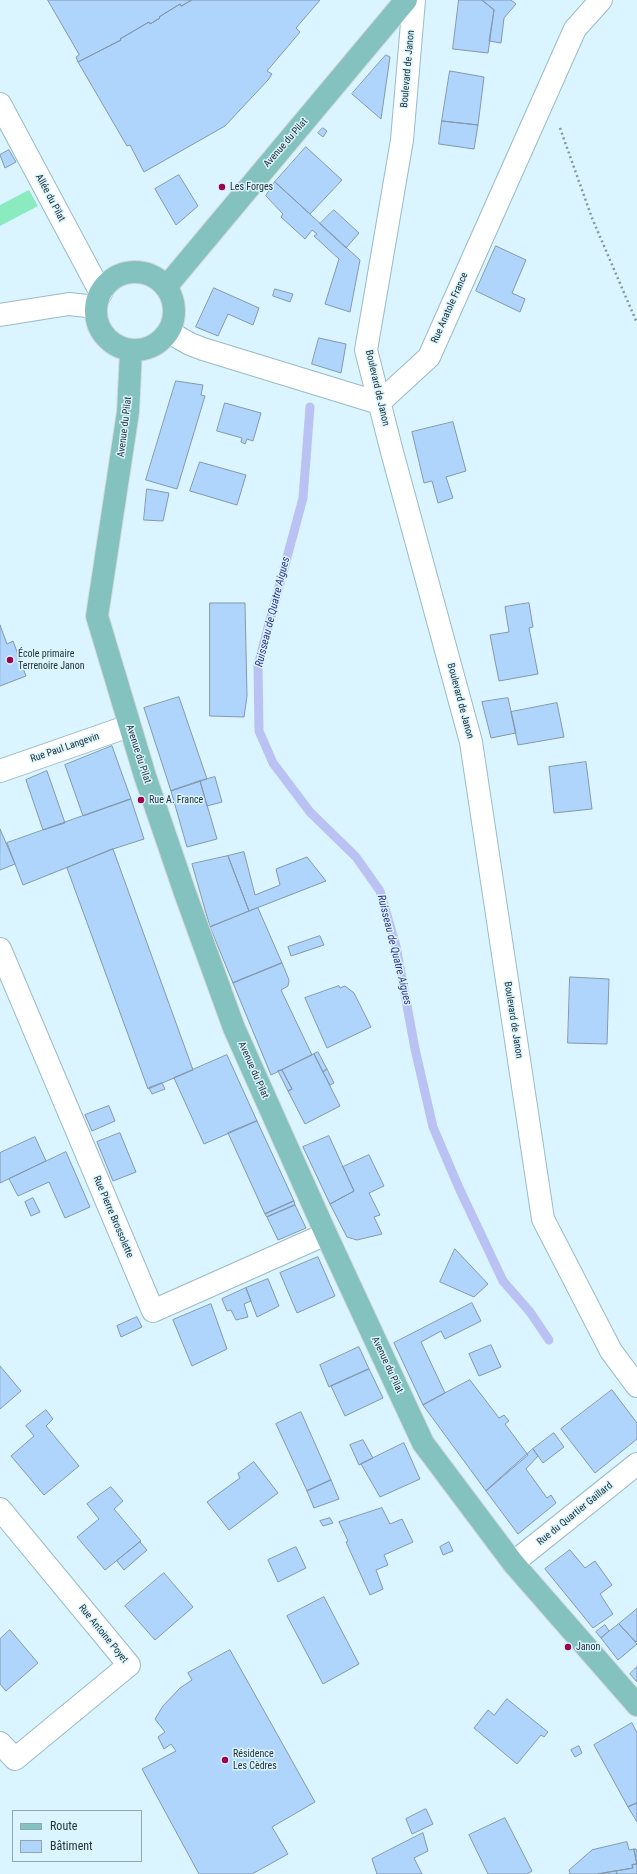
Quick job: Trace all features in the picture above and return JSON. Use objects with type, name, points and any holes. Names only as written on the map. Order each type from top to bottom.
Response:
[{"type":"main road","name":"Avenue du Pilat","points":[[166,287],[406,0]]},
{"type":"main road","points":[[132,272],[145,273],[156,278],[166,287],[172,297],[174,309],[173,322],[169,332],[161,341],[152,347],[131,351],[119,347],[108,340],[101,331],[96,319],[98,300],[109,282],[120,275],[132,272]]},
{"type":"main road","name":"Avenue du Pilat","points":[[131,351],[128,412],[97,616],[129,726],[184,893],[234,1028],[326,1234],[423,1443],[514,1563],[637,1705]]},
{"type":"street","name":"Boulevard de Janon","points":[[414,0],[402,140],[366,350],[379,403],[472,742],[543,1219],[611,1350],[637,1386]]},
{"type":"street","name":"Rue Anatole France","points":[[379,403],[429,357],[574,29],[601,0]]},
{"type":"street","name":"Allée du Pilat","points":[[0,104],[98,300]]},
{"type":"street","points":[[0,315],[98,300]]},
{"type":"street","points":[[169,332],[190,344],[203,349],[379,403]]},
{"type":"street","name":"Rue Paul Langevin","points":[[0,771],[129,726]]},
{"type":"street","name":"Rue Pierre Brossolette","points":[[0,948],[153,1311],[326,1234]]},
{"type":"street","name":"Rue du Quartier Gaillard","points":[[514,1563],[637,1464]]},
{"type":"street","name":"Rue Antoine Poyet","points":[[0,1509],[129,1665],[15,1758],[0,1743]]},
{"type":"path","points":[[560,128],[592,218],[637,323]]},
{"type":"green space","points":[[29,190],[38,206],[0,226],[0,205]]},
{"type":"building","points":[[48,0],[192,0],[181,6],[180,4],[150,24],[149,22],[120,39],[121,40],[78,62],[76,57],[79,55]]},
{"type":"building","points":[[192,0],[320,0],[296,28],[300,32],[267,71],[272,74],[268,80],[225,126],[144,172],[130,145],[127,146],[78,62],[121,40],[120,39],[149,22],[150,24],[180,4],[181,6]]},
{"type":"building","points":[[459,0],[482,0],[494,10],[488,53],[453,49]]},
{"type":"building","points":[[482,0],[511,0],[516,4],[504,18],[501,43],[489,41],[494,10]]},
{"type":"building","points":[[386,55],[390,57],[381,119],[352,94]]},
{"type":"building","points":[[450,71],[484,77],[478,125],[442,121]]},
{"type":"building","points":[[442,121],[478,125],[474,149],[439,144]]},
{"type":"building","points":[[323,128],[327,131],[323,137],[318,133]]},
{"type":"building","points":[[306,147],[342,180],[310,214],[275,182]]},
{"type":"building","points":[[9,150],[16,162],[5,168],[0,155]]},
{"type":"building","points":[[179,175],[198,206],[176,225],[155,189]]},
{"type":"building","points":[[275,182],[360,260],[350,312],[325,304],[339,259],[314,236],[317,234],[312,230],[305,239],[281,217],[283,214],[266,196]]},
{"type":"building","points":[[334,210],[359,233],[346,248],[320,224]]},
{"type":"building","points":[[496,246],[526,260],[512,293],[525,299],[520,312],[476,291]]},
{"type":"building","points":[[214,288],[259,308],[253,325],[228,314],[218,336],[196,327]]},
{"type":"building","points":[[275,289],[293,294],[290,302],[273,296]]},
{"type":"building","points":[[319,338],[346,344],[341,373],[312,364]]},
{"type":"building","points":[[176,381],[203,385],[201,395],[205,396],[177,489],[146,480]]},
{"type":"building","points":[[225,403],[261,413],[253,441],[247,439],[245,444],[241,442],[242,438],[217,431]]},
{"type":"building","points":[[453,422],[466,471],[446,477],[453,498],[438,503],[432,481],[424,483],[412,432]]},
{"type":"building","points":[[200,462],[246,475],[237,505],[190,491]]},
{"type":"building","points":[[147,489],[169,493],[163,521],[144,520]]},
{"type":"building","points":[[210,603],[245,603],[247,696],[244,717],[210,716]]},
{"type":"building","points":[[529,603],[533,627],[529,628],[538,674],[499,681],[490,635],[509,632],[505,607]]},
{"type":"building","name":"École primaire Terrenoire Janon","points":[[0,625],[7,644],[13,641],[26,676],[0,686]]},
{"type":"building","points":[[179,697],[207,779],[171,791],[144,708]]},
{"type":"building","points":[[508,698],[516,733],[491,738],[482,702]]},
{"type":"building","points":[[557,703],[564,737],[518,745],[511,712]]},
{"type":"building","points":[[112,746],[131,799],[83,816],[65,765]]},
{"type":"building","points":[[586,762],[592,809],[554,813],[549,767]]},
{"type":"building","points":[[47,771],[65,823],[43,830],[26,780]]},
{"type":"building","points":[[215,777],[222,802],[207,806],[200,781]]},
{"type":"building","points":[[200,781],[217,839],[187,847],[171,791]]},
{"type":"building","points":[[131,799],[144,839],[113,849],[23,885],[7,843]]},
{"type":"building","points":[[0,829],[15,864],[0,870]]},
{"type":"building","points":[[113,849],[193,1070],[148,1089],[67,868]]},
{"type":"building","points":[[244,852],[255,895],[280,885],[276,869],[307,857],[326,881],[249,911],[228,856]]},
{"type":"building","points":[[228,856],[249,911],[210,927],[192,864]]},
{"type":"building","points":[[258,908],[282,963],[233,983],[210,927]]},
{"type":"building","points":[[320,936],[324,945],[291,956],[288,947]]},
{"type":"building","points":[[282,963],[289,980],[288,986],[281,990],[312,1055],[271,1075],[233,983]]},
{"type":"building","points":[[570,977],[609,979],[607,1044],[568,1043]]},
{"type":"building","points":[[339,986],[340,988],[345,986],[354,993],[371,1027],[327,1048],[305,998]]},
{"type":"building","points":[[318,1052],[327,1069],[323,1072],[314,1054]]},
{"type":"building","points":[[314,1054],[340,1106],[305,1124],[288,1091],[292,1089],[282,1070]]},
{"type":"building","points":[[227,1055],[257,1121],[204,1144],[174,1078]]},
{"type":"building","points":[[327,1069],[334,1083],[330,1085],[323,1072]]},
{"type":"building","points":[[282,1070],[292,1089],[288,1091],[278,1071]]},
{"type":"building","points":[[162,1083],[165,1089],[152,1094],[149,1088]]},
{"type":"building","points":[[109,1106],[115,1121],[92,1131],[85,1115]]},
{"type":"building","points":[[257,1121],[294,1201],[265,1214],[228,1133]]},
{"type":"building","points":[[120,1133],[136,1172],[113,1181],[97,1142]]},
{"type":"building","points":[[329,1136],[354,1191],[330,1204],[303,1147]]},
{"type":"building","points":[[35,1137],[46,1161],[0,1183],[0,1153]]},
{"type":"building","points":[[66,1152],[90,1207],[65,1218],[49,1182],[18,1196],[9,1179]]},
{"type":"building","points":[[369,1155],[384,1186],[369,1193],[380,1215],[374,1217],[382,1234],[357,1240],[347,1237],[330,1204],[354,1191],[343,1167]]},
{"type":"building","points":[[33,1198],[40,1212],[31,1216],[25,1202]]},
{"type":"building","points":[[294,1201],[295,1205],[267,1217],[265,1214]]},
{"type":"building","points":[[295,1205],[306,1228],[278,1240],[267,1217]]},
{"type":"building","points":[[455,1249],[488,1284],[474,1297],[440,1282]]},
{"type":"building","points":[[318,1257],[335,1296],[297,1313],[280,1273]]},
{"type":"building","points":[[268,1279],[279,1306],[257,1317],[246,1288]]},
{"type":"building","points":[[246,1288],[251,1301],[244,1304],[248,1317],[236,1320],[231,1310],[227,1311],[222,1299]]},
{"type":"building","points":[[472,1303],[481,1321],[445,1339],[441,1331],[421,1342],[445,1393],[423,1405],[394,1343]]},
{"type":"building","points":[[211,1304],[227,1349],[192,1366],[173,1320]]},
{"type":"building","points":[[137,1317],[142,1327],[121,1337],[117,1326]]},
{"type":"building","points":[[491,1345],[501,1367],[479,1376],[469,1354]]},
{"type":"building","points":[[359,1347],[369,1369],[329,1387],[320,1365]]},
{"type":"building","points":[[0,1366],[21,1391],[0,1409]]},
{"type":"building","points":[[369,1369],[383,1398],[345,1416],[331,1386]]},
{"type":"building","points":[[470,1380],[499,1418],[504,1415],[509,1421],[505,1424],[528,1455],[486,1491],[423,1405]]},
{"type":"building","points":[[612,1390],[637,1423],[637,1439],[595,1473],[561,1429]]},
{"type":"building","points":[[46,1410],[53,1419],[46,1426],[79,1466],[44,1495],[11,1456],[34,1436],[26,1426]]},
{"type":"building","points":[[301,1412],[331,1480],[307,1491],[276,1424]]},
{"type":"building","points":[[554,1433],[564,1447],[543,1463],[533,1449]]},
{"type":"building","points":[[363,1440],[373,1458],[359,1465],[350,1445]]},
{"type":"building","points":[[404,1443],[420,1479],[380,1497],[361,1464]]},
{"type":"building","points":[[533,1449],[538,1456],[526,1469],[547,1498],[551,1495],[556,1503],[518,1534],[486,1491]]},
{"type":"building","points":[[254,1462],[278,1493],[229,1530],[207,1502],[240,1478],[238,1474]]},
{"type":"building","points":[[331,1480],[339,1499],[314,1508],[307,1491]]},
{"type":"building","points":[[111,1487],[123,1501],[114,1509],[141,1541],[105,1570],[77,1537],[99,1519],[87,1504]]},
{"type":"building","points":[[382,1508],[390,1524],[402,1519],[413,1542],[384,1555],[388,1565],[376,1570],[383,1589],[370,1595],[346,1542],[348,1541],[339,1522]]},
{"type":"building","points":[[330,1518],[333,1523],[323,1526],[320,1521]]},
{"type":"building","points":[[140,1542],[147,1550],[124,1570],[117,1561]]},
{"type":"building","points":[[449,1542],[453,1551],[443,1555],[440,1547]]},
{"type":"building","points":[[296,1547],[306,1568],[278,1582],[268,1560]]},
{"type":"building","points":[[570,1550],[585,1568],[595,1561],[612,1585],[600,1594],[613,1614],[593,1628],[545,1569]]},
{"type":"building","points":[[164,1573],[193,1607],[155,1640],[125,1606]]},
{"type":"building","points":[[324,1597],[359,1664],[323,1684],[287,1616]]},
{"type":"building","points":[[637,1609],[637,1641],[636,1642],[619,1624]]},
{"type":"building","points":[[619,1624],[637,1644],[618,1660],[601,1638]]},
{"type":"building","points":[[605,1625],[609,1631],[601,1638],[596,1632]]},
{"type":"building","points":[[10,1630],[38,1663],[6,1691],[0,1684],[0,1639]]},
{"type":"building","name":"Résidence Les Cèdres","points":[[230,1650],[315,1802],[272,1827],[288,1854],[252,1874],[199,1874],[142,1769],[176,1751],[171,1744],[164,1749],[158,1737],[165,1732],[155,1719],[163,1706],[180,1688],[192,1680],[188,1673]]},
{"type":"building","points":[[637,1667],[637,1682],[630,1674]]},
{"type":"building","points":[[507,1699],[548,1732],[544,1737],[541,1735],[517,1764],[474,1728],[488,1710],[494,1715]]},
{"type":"building","points":[[632,1723],[637,1733],[637,1803],[628,1807],[594,1745]]},
{"type":"building","points":[[579,1746],[582,1753],[575,1757],[571,1750]]},
{"type":"building","points":[[637,1803],[637,1822],[628,1807]]},
{"type":"building","points":[[426,1809],[433,1824],[412,1834],[406,1819]]},
{"type":"building","points":[[505,1818],[532,1871],[527,1874],[488,1874],[469,1835]]},
{"type":"building","points":[[423,1833],[428,1851],[414,1858],[422,1874],[377,1874],[372,1859]]},
{"type":"building","points":[[627,1842],[629,1850],[634,1849],[637,1864],[632,1865],[633,1868],[598,1874],[570,1874],[569,1870],[592,1850]]},
{"type":"building","points":[[634,1849],[636,1849],[637,1853],[637,1864]]},
{"type":"building","points":[[637,1864],[637,1874],[617,1874],[616,1871],[633,1868],[632,1865]]},
{"type":"building","points":[[616,1871],[617,1874],[598,1874]]},
{"type":"waterway","name":"Ruisseau de Quatre Aigues","points":[[310,407],[303,498],[258,665],[259,731],[273,763],[310,812],[356,857],[380,891],[396,946],[415,1049],[433,1127],[459,1188],[503,1281],[530,1312],[549,1340]]},
{"type":"place","name":"Les Forges","points":[[222,187]]},
{"type":"place","name":"École primaire Terrenoire Janon","points":[[10,660]]},
{"type":"place","name":"Rue A. France","points":[[141,800]]},
{"type":"place","name":"Janon","points":[[568,1647]]},
{"type":"place","name":"Résidence Les Cèdres","points":[[225,1760]]}]
